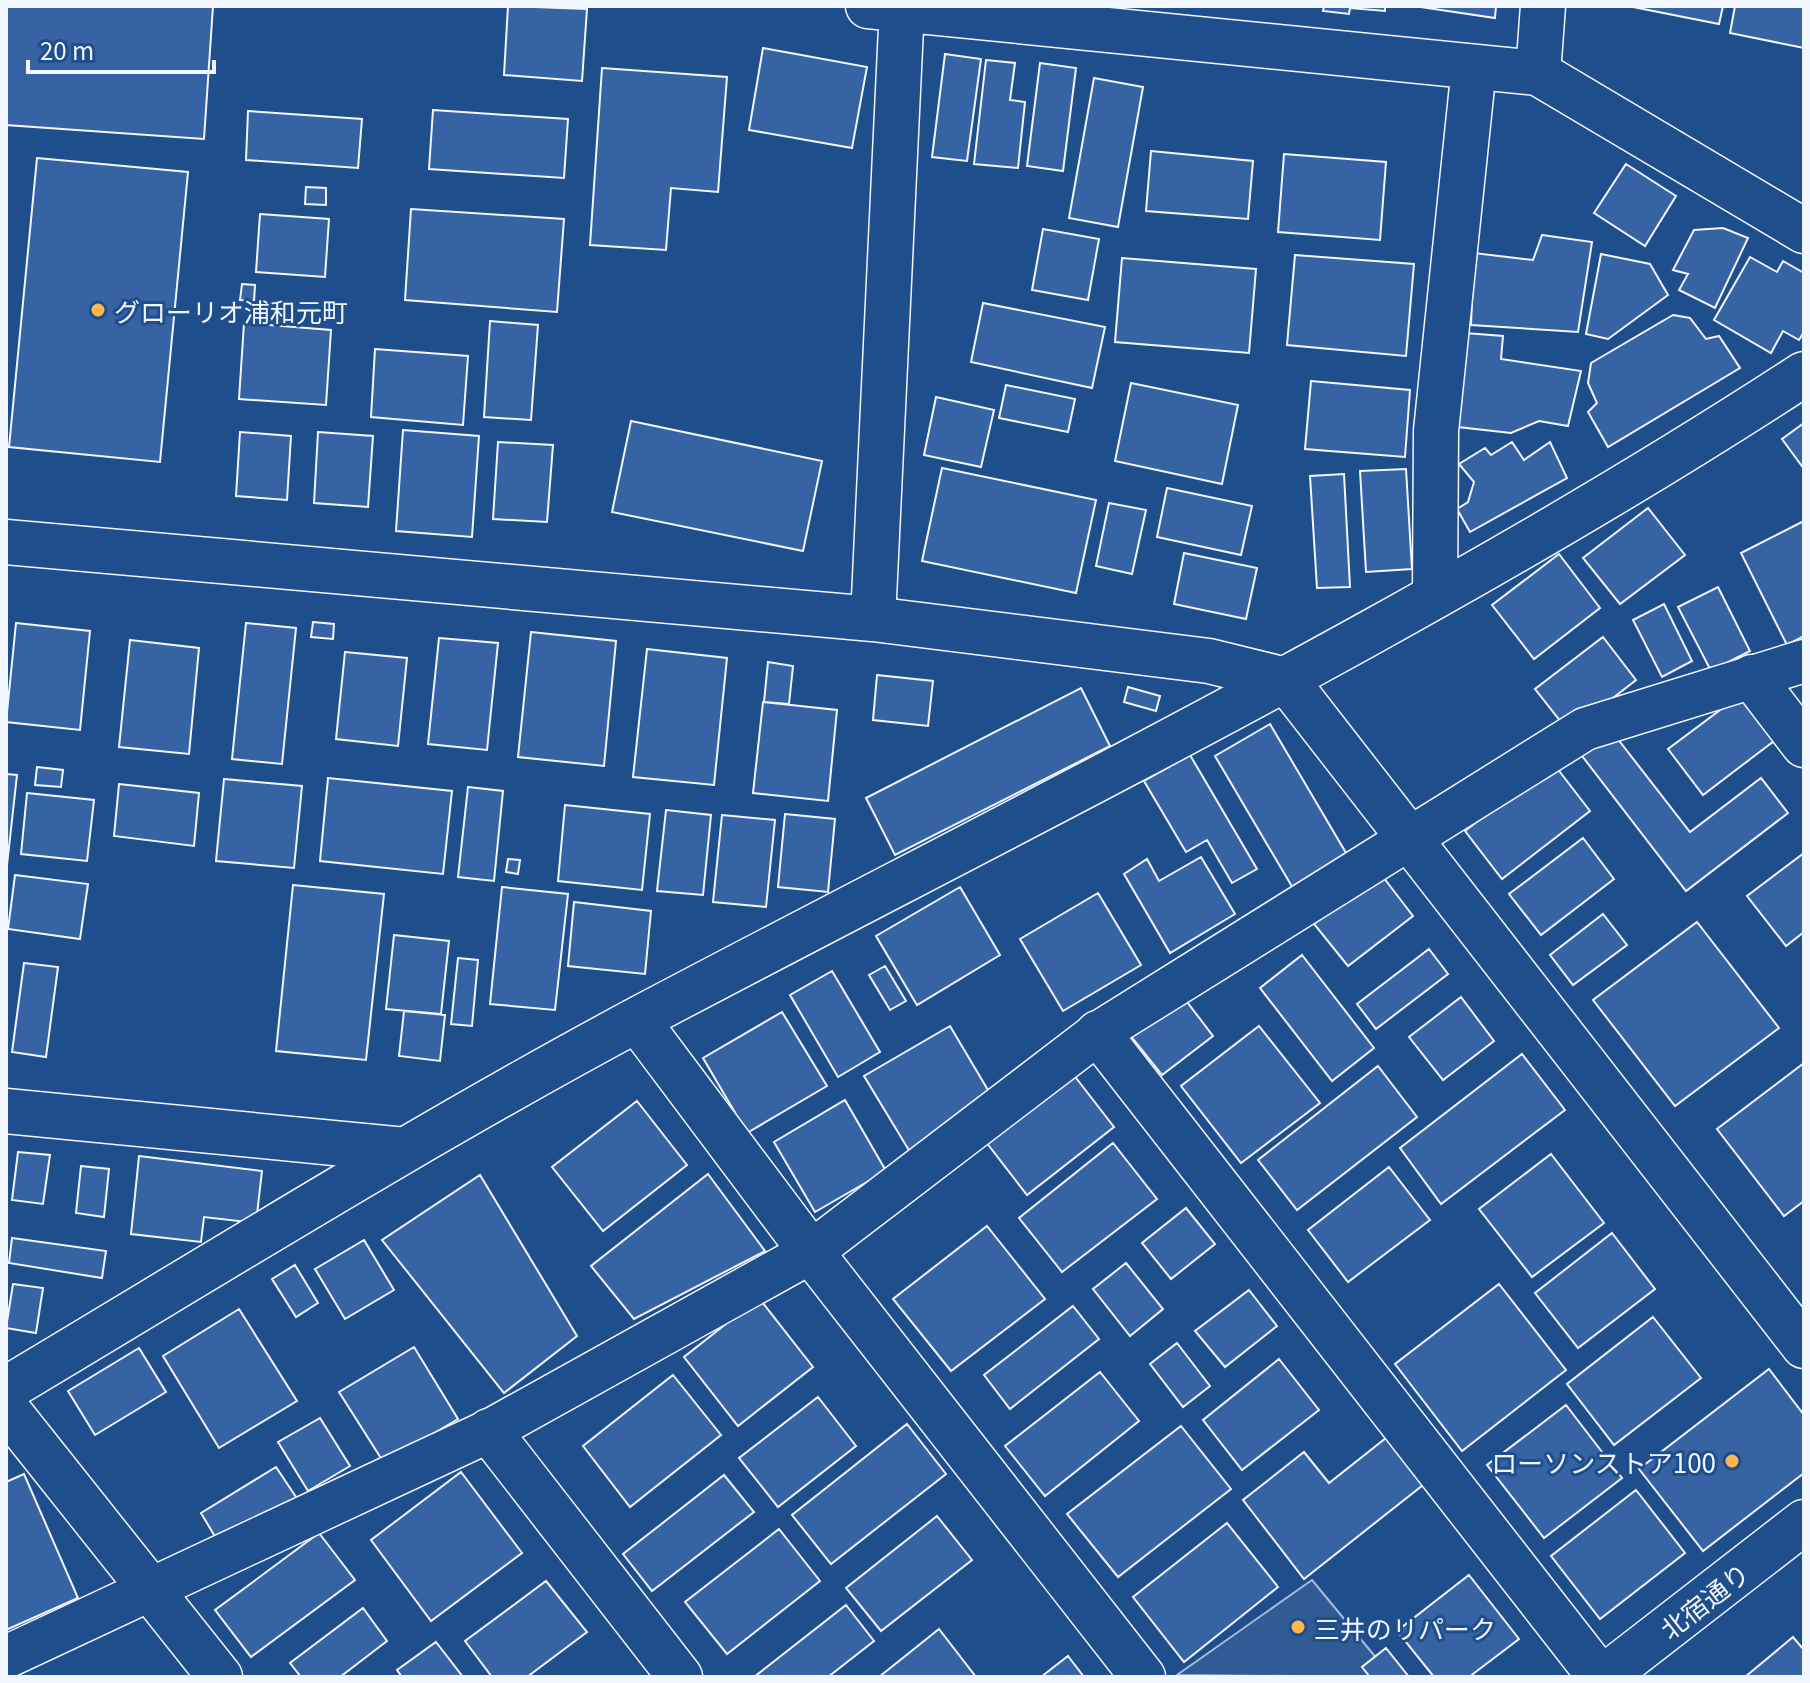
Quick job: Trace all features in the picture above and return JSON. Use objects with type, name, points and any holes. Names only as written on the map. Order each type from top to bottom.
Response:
[{"type":"street","points":[[1538,73],[1543,6]]},
{"type":"street","points":[[873,619],[891,7],[1538,73],[1804,231]]},
{"type":"street","points":[[1435,594],[1436,431],[1474,67]]},
{"type":"street","points":[[6,1389],[405,1150],[637,1020],[1286,680],[1697,444],[1804,374]]},
{"type":"street","points":[[6,542],[873,619],[1209,661],[1286,680],[1804,1346]]},
{"type":"street","points":[[6,1657],[489,1431],[811,1252],[1098,1033],[1585,729],[1804,661]]},
{"type":"street","points":[[1752,677],[1804,745]]},
{"type":"street","points":[[637,1020],[811,1252],[1143,1677]]},
{"type":"street","points":[[1098,1033],[1602,1677]]},
{"type":"street","points":[[6,1111],[405,1150]]},
{"type":"street","points":[[6,1408],[220,1677]]},
{"type":"street","points":[[489,1431],[680,1677]]},
{"type":"street","name":"北宿通り","points":[[1602,1677],[1804,1522]]},
{"type":"shaded area","name":"三井のリパーク","points":[[1312,1580],[1392,1677],[1177,1675]]},
{"type":"building","points":[[6,6],[213,6],[204,139],[6,125]]},
{"type":"building","points":[[508,6],[587,9],[582,81],[504,75]]},
{"type":"building","points":[[1324,6],[1385,6],[1385,11],[1350,8],[1349,14],[1323,11]]},
{"type":"building","points":[[1414,6],[1496,6],[1495,18]]},
{"type":"building","points":[[1628,6],[1723,6],[1719,24]]},
{"type":"building","points":[[1735,6],[1804,6],[1804,48],[1730,33]]},
{"type":"building","points":[[763,48],[867,67],[852,148],[749,130]]},
{"type":"building","points":[[945,54],[981,59],[967,161],[932,157]]},
{"type":"building","points":[[986,60],[1015,63],[1010,100],[1025,102],[1018,168],[974,164]]},
{"type":"building","points":[[1040,63],[1076,68],[1063,171],[1027,166]]},
{"type":"building","points":[[602,68],[727,77],[718,192],[671,188],[666,250],[590,245]]},
{"type":"building","points":[[1094,78],[1143,87],[1118,227],[1069,218]]},
{"type":"building","points":[[433,110],[568,119],[564,178],[429,169]]},
{"type":"building","points":[[248,111],[362,119],[358,168],[246,160]]},
{"type":"building","points":[[1151,151],[1253,161],[1248,219],[1146,211]]},
{"type":"building","points":[[1284,154],[1386,162],[1380,240],[1278,232]]},
{"type":"building","name":"グローリオ浦和元町","points":[[37,158],[188,172],[160,462],[9,447]]},
{"type":"building","points":[[1626,164],[1676,196],[1645,246],[1594,213]]},
{"type":"building","points":[[306,187],[326,188],[326,205],[305,204]]},
{"type":"building","points":[[411,209],[564,219],[557,312],[405,300]]},
{"type":"building","points":[[260,214],[329,219],[325,277],[256,272]]},
{"type":"building","points":[[1723,228],[1748,238],[1715,308],[1679,290],[1688,274],[1673,270],[1694,230]]},
{"type":"building","points":[[1043,229],[1099,239],[1088,300],[1032,290]]},
{"type":"building","points":[[1542,235],[1592,242],[1578,332],[1471,325],[1474,253],[1533,260]]},
{"type":"building","points":[[1601,254],[1650,264],[1668,295],[1608,339],[1586,334]]},
{"type":"building","points":[[1295,255],[1414,264],[1406,356],[1287,345]]},
{"type":"building","points":[[1750,257],[1777,272],[1783,261],[1804,273],[1804,332],[1799,340],[1783,331],[1771,353],[1714,320]]},
{"type":"building","points":[[1122,258],[1256,269],[1249,353],[1115,342]]},
{"type":"building","points":[[242,284],[255,285],[254,301],[240,300]]},
{"type":"building","points":[[983,303],[1105,327],[1092,388],[971,362]]},
{"type":"building","points":[[1673,315],[1690,318],[1706,339],[1719,336],[1740,368],[1608,447],[1588,412],[1597,403],[1588,383],[1591,363]]},
{"type":"building","points":[[490,321],[538,325],[531,420],[484,417]]},
{"type":"building","points":[[244,323],[331,330],[326,405],[239,399]]},
{"type":"building","points":[[1465,333],[1503,336],[1501,359],[1581,371],[1568,426],[1539,421],[1511,433],[1458,427]]},
{"type":"building","points":[[375,349],[468,356],[463,425],[371,417]]},
{"type":"building","points":[[1311,381],[1410,390],[1405,457],[1305,449]]},
{"type":"building","points":[[1131,383],[1238,405],[1222,484],[1115,461]]},
{"type":"building","points":[[1006,385],[1075,399],[1068,432],[999,418]]},
{"type":"building","points":[[936,397],[994,410],[981,467],[924,455]]},
{"type":"building","points":[[631,421],[822,461],[803,551],[612,512]]},
{"type":"building","points":[[1804,423],[1804,469],[1782,439]]},
{"type":"building","points":[[403,430],[479,436],[472,537],[396,531]]},
{"type":"building","points":[[240,432],[291,436],[287,500],[236,496]]},
{"type":"building","points":[[318,432],[373,436],[368,507],[314,503]]},
{"type":"building","points":[[498,442],[553,445],[547,522],[493,519]]},
{"type":"building","points":[[1512,442],[1524,460],[1550,442],[1567,478],[1470,532],[1457,509],[1468,502],[1474,482],[1459,464],[1485,448],[1491,455]]},
{"type":"building","points":[[942,468],[1096,500],[1076,593],[922,561]]},
{"type":"building","points":[[1406,469],[1412,569],[1366,572],[1360,471]]},
{"type":"building","points":[[1344,474],[1350,587],[1317,588],[1310,476]]},
{"type":"building","points":[[1167,488],[1252,506],[1241,555],[1157,537]]},
{"type":"building","points":[[1109,503],[1146,510],[1132,574],[1096,566]]},
{"type":"building","points":[[1648,508],[1685,555],[1620,604],[1583,558]]},
{"type":"building","points":[[1804,521],[1804,636],[1787,645],[1741,553]]},
{"type":"building","points":[[1184,553],[1257,568],[1246,619],[1174,604]]},
{"type":"building","points":[[1559,554],[1600,608],[1534,659],[1492,605]]},
{"type":"building","points":[[1718,587],[1750,651],[1711,671],[1678,607]]},
{"type":"building","points":[[1664,604],[1692,661],[1662,677],[1633,620]]},
{"type":"building","points":[[313,622],[334,624],[333,639],[311,637]]},
{"type":"building","points":[[16,623],[90,631],[80,730],[6,722]]},
{"type":"building","points":[[246,623],[296,628],[282,764],[232,759]]},
{"type":"building","points":[[531,632],[616,641],[604,766],[518,757]]},
{"type":"building","points":[[1603,637],[1636,680],[1569,732],[1535,689]]},
{"type":"building","points":[[439,638],[498,643],[487,750],[428,744]]},
{"type":"building","points":[[130,640],[199,648],[189,754],[119,747]]},
{"type":"building","points":[[647,649],[727,658],[714,785],[633,777]]},
{"type":"building","points":[[345,652],[407,658],[398,746],[336,739]]},
{"type":"building","points":[[768,662],[793,666],[789,704],[764,702]]},
{"type":"building","points":[[877,675],[933,681],[928,726],[873,720]]},
{"type":"building","points":[[1128,687],[1160,696],[1156,711],[1124,702]]},
{"type":"building","points":[[1081,688],[1110,746],[895,855],[866,798]]},
{"type":"building","points":[[1739,696],[1774,741],[1703,795],[1668,749]]},
{"type":"building","points":[[763,702],[837,710],[828,801],[753,793]]},
{"type":"building","points":[[1270,724],[1349,858],[1294,890],[1215,756]]},
{"type":"building","points":[[1610,729],[1690,832],[1761,778],[1788,813],[1686,891],[1579,752]]},
{"type":"building","points":[[1190,755],[1257,869],[1232,883],[1207,840],[1186,852],[1144,781]]},
{"type":"building","points":[[1553,763],[1590,811],[1502,879],[1465,831]]},
{"type":"building","points":[[37,767],[63,770],[61,787],[35,785]]},
{"type":"building","points":[[6,774],[17,775],[7,865],[6,865]]},
{"type":"building","points":[[328,778],[452,791],[443,874],[320,861]]},
{"type":"building","points":[[224,779],[302,786],[294,868],[216,861]]},
{"type":"building","points":[[119,784],[199,793],[194,846],[114,836]]},
{"type":"building","points":[[468,787],[503,791],[494,881],[458,877]]},
{"type":"building","points":[[27,793],[94,800],[87,861],[21,854]]},
{"type":"building","points":[[565,805],[650,814],[642,890],[558,881]]},
{"type":"building","points":[[666,810],[711,815],[703,895],[657,891]]},
{"type":"building","points":[[785,814],[835,819],[828,892],[778,887]]},
{"type":"building","points":[[722,815],[775,820],[766,907],[713,902]]},
{"type":"building","points":[[1583,838],[1614,879],[1541,935],[1509,894]]},
{"type":"building","points":[[1804,853],[1804,932],[1786,946],[1747,896]]},
{"type":"building","points":[[1201,857],[1235,914],[1170,953],[1124,874],[1147,859],[1159,881]]},
{"type":"building","points":[[508,859],[520,860],[518,874],[506,872]]},
{"type":"building","points":[[1380,873],[1413,916],[1348,966],[1314,924]]},
{"type":"building","points":[[15,875],[88,884],[80,939],[8,929]]},
{"type":"building","points":[[293,885],[384,894],[366,1060],[276,1051]]},
{"type":"building","points":[[502,887],[568,894],[555,1010],[490,1004]]},
{"type":"building","points":[[960,887],[1000,955],[917,1005],[876,936]]},
{"type":"building","points":[[1098,893],[1141,965],[1063,1011],[1020,939]]},
{"type":"building","points":[[574,902],[651,911],[645,974],[568,966]]},
{"type":"building","points":[[1603,914],[1627,945],[1573,985],[1550,955]]},
{"type":"building","points":[[1697,922],[1779,1028],[1675,1106],[1593,1000]]},
{"type":"building","points":[[394,935],[449,941],[441,1014],[386,1009]]},
{"type":"building","points":[[1429,949],[1448,974],[1376,1029],[1357,1004]]},
{"type":"building","points":[[1302,955],[1374,1048],[1332,1081],[1260,988]]},
{"type":"building","points":[[458,958],[478,960],[472,1026],[451,1024]]},
{"type":"building","points":[[24,963],[58,967],[46,1057],[12,1052]]},
{"type":"building","points":[[885,966],[906,1001],[890,1010],[869,975]]},
{"type":"building","points":[[832,971],[880,1052],[838,1077],[790,995]]},
{"type":"building","points":[[1181,994],[1213,1036],[1162,1075],[1129,1034]]},
{"type":"building","points":[[1461,997],[1494,1041],[1443,1080],[1409,1037]]},
{"type":"building","points":[[404,1011],[445,1015],[440,1061],[399,1056]]},
{"type":"building","points":[[782,1012],[827,1086],[747,1133],[703,1058]]},
{"type":"building","points":[[950,1026],[998,1107],[913,1157],[864,1076]]},
{"type":"building","points":[[1259,1026],[1320,1103],[1241,1163],[1181,1086]]},
{"type":"building","points":[[1522,1054],[1565,1110],[1441,1204],[1400,1148]]},
{"type":"building","points":[[1804,1063],[1804,1201],[1784,1216],[1717,1129]]},
{"type":"building","points":[[1378,1066],[1417,1117],[1297,1210],[1258,1160]]},
{"type":"building","points":[[1073,1074],[1114,1127],[1027,1195],[986,1142]]},
{"type":"building","points":[[845,1100],[886,1171],[815,1212],[774,1142]]},
{"type":"building","points":[[637,1101],[687,1165],[603,1231],[552,1167]]},
{"type":"building","points":[[1113,1143],[1157,1199],[1062,1272],[1019,1218]]},
{"type":"building","points":[[18,1152],[50,1155],[43,1204],[12,1200]]},
{"type":"building","points":[[1551,1154],[1604,1223],[1532,1277],[1479,1209]]},
{"type":"building","points":[[139,1156],[262,1171],[256,1223],[204,1217],[201,1242],[131,1234]]},
{"type":"building","points":[[81,1166],[109,1169],[104,1217],[76,1213]]},
{"type":"building","points":[[1389,1167],[1430,1220],[1348,1282],[1308,1230]]},
{"type":"building","points":[[708,1174],[765,1251],[634,1319],[591,1266]]},
{"type":"building","points":[[480,1175],[577,1336],[504,1393],[382,1240]]},
{"type":"building","points":[[1186,1208],[1215,1244],[1171,1279],[1142,1243]]},
{"type":"building","points":[[987,1226],[1045,1299],[951,1371],[893,1299]]},
{"type":"building","points":[[1612,1233],[1655,1289],[1578,1348],[1535,1293]]},
{"type":"building","points":[[12,1238],[106,1251],[102,1278],[9,1263]]},
{"type":"building","points":[[364,1240],[394,1290],[345,1319],[315,1269]]},
{"type":"building","points":[[1126,1263],[1163,1309],[1130,1336],[1093,1289]]},
{"type":"building","points":[[295,1265],[318,1303],[296,1317],[272,1279]]},
{"type":"building","points":[[13,1284],[43,1288],[36,1333],[6,1328]]},
{"type":"building","points":[[1499,1284],[1566,1370],[1462,1451],[1395,1364]]},
{"type":"building","points":[[1249,1290],[1277,1326],[1225,1367],[1195,1331]]},
{"type":"building","points":[[759,1298],[813,1367],[738,1426],[684,1357]]},
{"type":"building","points":[[1073,1306],[1099,1339],[1010,1409],[984,1375]]},
{"type":"building","points":[[239,1309],[297,1401],[219,1448],[163,1356]]},
{"type":"building","points":[[1653,1317],[1701,1378],[1614,1445],[1567,1384]]},
{"type":"building","points":[[1177,1343],[1210,1386],[1183,1407],[1150,1364]]},
{"type":"building","points":[[414,1347],[458,1419],[384,1463],[339,1392]]},
{"type":"building","points":[[139,1348],[166,1392],[95,1435],[68,1391]]},
{"type":"building","points":[[1279,1359],[1319,1410],[1242,1470],[1203,1420]]},
{"type":"building","points":[[1769,1369],[1804,1415],[1804,1473],[1703,1551],[1639,1469]]},
{"type":"building","points":[[1100,1372],[1139,1421],[1045,1496],[1005,1446]]},
{"type":"building","points":[[673,1375],[721,1435],[630,1507],[583,1446]]},
{"type":"building","points":[[818,1397],[856,1446],[778,1507],[739,1458]]},
{"type":"building","points":[[1566,1405],[1622,1478],[1544,1538],[1487,1465]]},
{"type":"building","points":[[320,1418],[350,1466],[308,1491],[278,1442]]},
{"type":"building","points":[[907,1424],[946,1474],[831,1564],[792,1515]]},
{"type":"building","points":[[1181,1426],[1231,1489],[1118,1577],[1067,1514]]},
{"type":"building","points":[[1386,1438],[1423,1485],[1304,1579],[1243,1500],[1304,1452],[1329,1483]]},
{"type":"building","points":[[276,1467],[300,1503],[223,1550],[201,1513]]},
{"type":"building","points":[[461,1472],[522,1553],[431,1621],[371,1540]]},
{"type":"building","points":[[24,1474],[78,1598],[6,1630],[6,1482]]},
{"type":"building","points":[[724,1475],[754,1512],[652,1591],[623,1554]]},
{"type":"building","points":[[1636,1490],[1685,1553],[1600,1619],[1551,1556]]},
{"type":"building","points":[[937,1516],[972,1560],[881,1631],[846,1588]]},
{"type":"building","points":[[1227,1523],[1278,1587],[1184,1662],[1133,1597]]},
{"type":"building","points":[[779,1529],[820,1581],[727,1654],[685,1602]]},
{"type":"building","points":[[319,1533],[355,1580],[251,1657],[215,1610]]},
{"type":"building","points":[[1469,1575],[1519,1639],[1469,1677],[1434,1677],[1397,1631]]},
{"type":"building","points":[[546,1581],[587,1632],[527,1677],[492,1677],[465,1641]]},
{"type":"building","points":[[846,1605],[874,1641],[828,1677],[754,1677]]},
{"type":"building","points":[[363,1608],[387,1641],[340,1677],[301,1677],[290,1663]]},
{"type":"building","points":[[939,1629],[976,1677],[879,1677]]},
{"type":"building","points":[[1793,1637],[1804,1650],[1804,1677],[1745,1677]]},
{"type":"building","points":[[436,1642],[463,1677],[402,1677],[397,1670]]},
{"type":"building","points":[[1386,1648],[1409,1677],[1370,1677],[1362,1667]]},
{"type":"building","points":[[1068,1656],[1084,1677],[1041,1677]]},
{"type":"place","name":"グローリオ浦和元町","points":[[98,310]]},
{"type":"place","name":"ローソンストア100","points":[[1732,1461]]},
{"type":"place","name":"三井のリパーク","points":[[1298,1627]]}]
